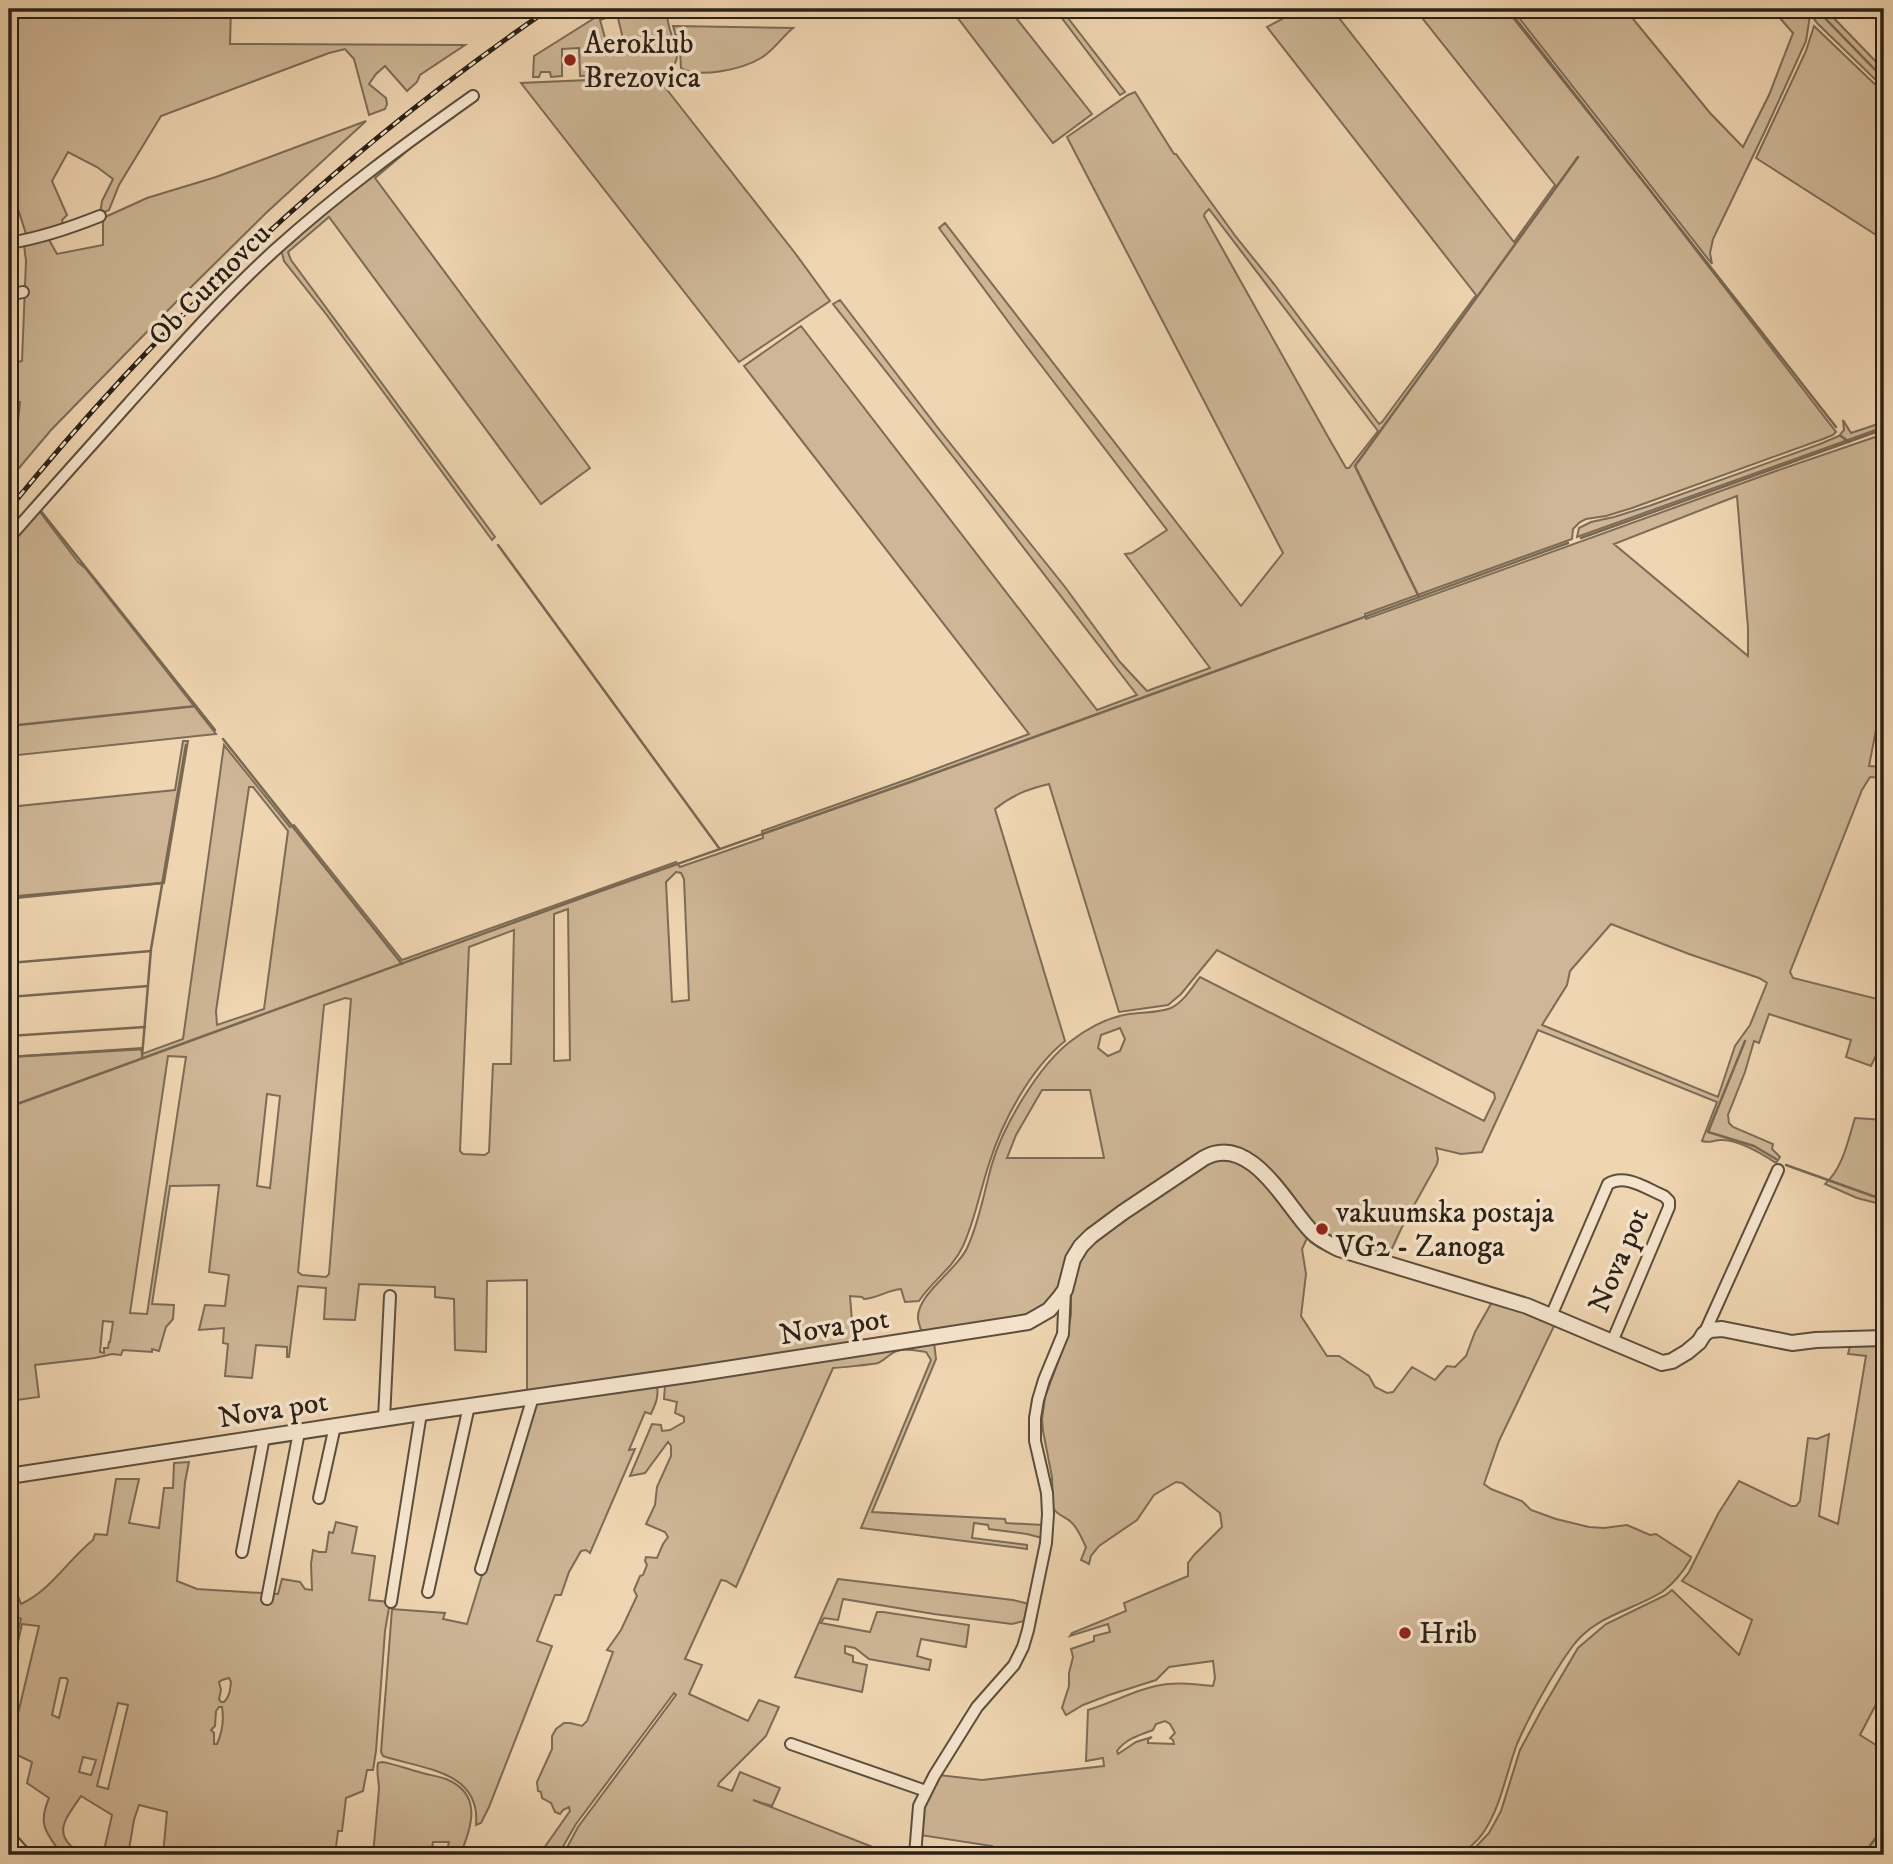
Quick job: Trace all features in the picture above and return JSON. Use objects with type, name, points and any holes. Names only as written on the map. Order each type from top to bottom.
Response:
[{"type":"street","name":"Ob Curnovcu","points":[[9,538],[166,362],[276,249],[384,160],[473,96]]},
{"type":"street","points":[[9,243],[63,230],[100,216]]},
{"type":"street","points":[[9,295],[23,292]]},
{"type":"street","name":"Nova pot","points":[[9,1476],[1028,1322],[1049,1310],[1065,1290],[1073,1259],[1091,1236],[1215,1153],[1234,1154],[1245,1159],[1268,1177],[1312,1233],[1339,1248],[1527,1306],[1662,1363],[1672,1361],[1687,1352],[1704,1334],[1778,1170]]},
{"type":"street","name":"Nova pot","points":[[1551,1317],[1608,1184],[1622,1179],[1664,1196],[1669,1201],[1669,1207],[1612,1342]]},
{"type":"street","points":[[915,1855],[919,1806],[926,1791],[977,1707],[1014,1665],[1028,1630],[1046,1543],[1048,1514],[1047,1493],[1035,1441],[1035,1418],[1044,1380],[1063,1334],[1065,1290]]},
{"type":"street","points":[[384,1419],[390,1296]]},
{"type":"street","points":[[1704,1334],[1710,1330],[1722,1329],[1792,1343],[1884,1338]]},
{"type":"street","points":[[481,1569],[533,1397]]},
{"type":"street","points":[[428,1592],[469,1406]]},
{"type":"street","points":[[391,1602],[421,1413]]},
{"type":"street","points":[[319,1498],[335,1426]]},
{"type":"street","points":[[267,1599],[299,1432]]},
{"type":"street","points":[[242,1552],[264,1437]]},
{"type":"street","points":[[791,1744],[926,1791]]},
{"type":"street","points":[[9,1836],[26,1855]]},
{"type":"shaded area","points":[[9,9],[231,9],[230,44],[465,45],[420,75],[407,91],[385,66],[369,84],[386,98],[387,104],[385,109],[369,115],[354,59],[345,49],[161,116],[119,185],[109,210],[100,214],[102,201],[113,179],[68,152],[52,181],[67,215],[62,220],[63,227],[27,237],[9,181]]},
{"type":"shaded area","points":[[609,9],[666,9],[677,53],[676,62],[668,71],[580,76],[579,48],[562,49],[562,76],[551,77],[550,72],[541,72],[539,77],[533,77],[534,56]],"holes":[[[617,14],[625,47],[609,52],[600,20]]]},
{"type":"shaded area","points":[[951,9],[1009,9],[1092,114],[1053,143]]},
{"type":"shaded area","points":[[1055,9],[1061,9],[1125,92],[1120,95]]},
{"type":"shaded area","points":[[1301,9],[1332,9],[1514,242],[1555,185],[1415,9],[1506,9],[1836,432],[1632,508],[1586,519],[1573,529],[1572,539],[1365,614],[1366,619],[1884,434],[1884,689],[1869,766],[1884,767],[1884,778],[1870,777],[1862,790],[1790,972],[1793,978],[1877,999],[1884,997],[1884,1038],[1871,1066],[1846,1057],[1851,1040],[1769,1014],[1759,1043],[1754,1041],[1728,1115],[1729,1123],[1733,1127],[1773,1144],[1772,1149],[1780,1157],[1776,1163],[1737,1143],[1723,1140],[1702,1141],[1717,1102],[1538,1030],[1482,1152],[1461,1154],[1436,1148],[1437,1164],[1388,1257],[1345,1245],[1320,1233],[1277,1183],[1216,1150],[1094,1230],[1056,1294],[1038,1313],[922,1334],[918,1319],[919,1310],[930,1291],[956,1264],[968,1246],[997,1149],[1013,1115],[1035,1080],[1059,1052],[1084,1032],[1121,1015],[1171,1008],[1200,977],[1484,1121],[1495,1098],[1494,1093],[1217,950],[1181,994],[1168,1005],[1119,1012],[1049,784],[1021,793],[995,809],[1065,1041],[1040,1066],[1010,1114],[995,1148],[971,1226],[959,1254],[919,1301],[905,1302],[901,1289],[864,1299],[850,1296],[854,1346],[527,1394],[527,1280],[487,1281],[486,1352],[455,1350],[454,1299],[435,1297],[435,1287],[359,1284],[355,1320],[324,1319],[326,1288],[298,1286],[289,1357],[287,1347],[256,1345],[252,1378],[225,1376],[228,1344],[223,1343],[224,1328],[199,1330],[205,1305],[225,1306],[229,1275],[209,1272],[219,1185],[170,1186],[152,1304],[174,1305],[173,1319],[166,1327],[159,1351],[123,1350],[121,1355],[35,1365],[39,1397],[9,1401],[9,1057],[141,1048],[142,1054],[183,1039],[224,745],[290,827],[294,825],[402,960],[676,862],[680,867],[763,838],[762,831],[1029,734],[744,366],[801,326],[1097,710],[1137,695],[833,304],[840,300],[1065,587],[1120,662],[1147,691],[1210,668],[1125,554],[1132,553],[1167,530],[939,228],[945,223],[1241,606],[1283,553],[1067,137],[1135,92],[1174,154],[1379,424],[1476,295],[1267,27]],"holes":[[[1209,209],[1378,431],[1349,468],[1346,468],[1204,216]],[[1737,496],[1748,656],[1614,544]],[[249,787],[253,787],[288,831],[264,1009],[217,1025],[216,1011]],[[676,872],[681,873],[684,879],[689,1000],[672,1002],[666,882]],[[568,909],[570,1060],[554,1061],[554,914]],[[1611,924],[1767,983],[1750,1025],[1735,1046],[1718,1097],[1542,1025],[1567,985],[1570,971]],[[514,930],[511,1064],[493,1064],[489,1152],[485,1155],[463,1154],[460,1151],[469,947]],[[345,998],[351,999],[329,1274],[326,1277],[302,1275],[298,1272],[324,1005]],[[1120,1028],[1125,1039],[1120,1051],[1108,1056],[1098,1048],[1101,1035]],[[168,1056],[186,1057],[147,1314],[130,1313]],[[1042,1090],[1090,1090],[1104,1158],[1007,1158],[1016,1135]],[[267,1094],[280,1096],[270,1188],[257,1186]],[[103,1321],[113,1322],[110,1342],[108,1348],[104,1348],[104,1353],[100,1352]]]},
{"type":"shaded area","points":[[1512,9],[1625,9],[1710,113],[1743,147],[1769,95],[1793,33],[1772,9],[1811,9],[1806,41],[1713,239],[1710,253],[1712,264]]},
{"type":"shaded area","points":[[1817,9],[1826,10],[1884,70],[1884,88],[1818,24],[1814,19]]},
{"type":"shaded area","points":[[673,26],[793,28],[770,52],[753,62],[733,69],[699,73],[681,68],[680,50]]},
{"type":"shaded area","points":[[1814,26],[1884,93],[1884,240],[1756,158],[1806,51]]},
{"type":"shaded area","points":[[657,77],[830,301],[739,362],[521,83]]},
{"type":"shaded area","points":[[455,110],[454,117],[413,146],[375,178],[590,468],[541,504],[329,217],[288,252],[291,260],[495,537],[492,540],[284,261],[281,249],[367,176]]},
{"type":"shaded area","points":[[366,121],[266,213],[180,298],[51,430],[9,480],[9,432],[17,431],[20,402],[9,403],[9,364],[22,361],[26,261],[24,245],[48,238],[57,254],[103,245],[103,218],[147,198],[216,177]]},
{"type":"shaded area","points":[[1843,420],[1851,433],[1884,422],[1884,427],[1577,537],[1579,528],[1591,522],[1649,506],[1839,436],[1844,430]]},
{"type":"shaded area","points":[[37,508],[216,734],[9,756],[9,540]]},
{"type":"shaded area","points":[[183,741],[188,741],[164,883],[9,899],[9,807],[175,790]]},
{"type":"shaded area","points":[[1855,1118],[1884,1120],[1884,1205],[1857,1198],[1825,1184],[1841,1162]]},
{"type":"shaded area","points":[[1227,1155],[1263,1177],[1309,1234],[1302,1249],[1306,1274],[1301,1316],[1327,1356],[1339,1356],[1369,1376],[1375,1387],[1387,1393],[1393,1392],[1412,1367],[1435,1380],[1447,1366],[1455,1367],[1466,1356],[1475,1332],[1492,1302],[1533,1313],[1555,1324],[1499,1441],[1484,1484],[1522,1501],[1531,1510],[1556,1519],[1589,1527],[1627,1525],[1650,1535],[1656,1534],[1691,1557],[1678,1578],[1662,1592],[1602,1621],[1572,1647],[1522,1732],[1489,1823],[1478,1839],[1460,1855],[991,1855],[992,1846],[920,1835],[926,1804],[939,1775],[982,1780],[1104,1766],[1103,1758],[1086,1761],[1088,1710],[1138,1691],[1168,1684],[1213,1686],[1213,1661],[1169,1667],[1156,1680],[1083,1705],[1066,1715],[1062,1708],[1069,1686],[1073,1657],[1071,1649],[1094,1641],[1094,1636],[1110,1632],[1108,1624],[1070,1636],[1072,1633],[1126,1611],[1124,1603],[1188,1576],[1188,1563],[1222,1527],[1220,1513],[1182,1483],[1176,1482],[1154,1495],[1137,1520],[1099,1546],[1091,1556],[1089,1564],[1081,1560],[1086,1547],[1080,1534],[1071,1522],[1053,1508],[1052,1477],[1042,1419],[1045,1397],[1067,1338],[1071,1314],[1071,1282],[1086,1246],[1195,1167]],"holes":[[[1165,1721],[1175,1733],[1170,1738],[1174,1744],[1148,1743],[1152,1737],[1136,1742],[1118,1754],[1117,1751],[1124,1743],[1153,1730],[1156,1724]]]},
{"type":"shaded area","points":[[934,1342],[936,1359],[872,1512],[1005,1519],[1006,1523],[1043,1525],[1042,1538],[989,1529],[988,1525],[974,1523],[972,1538],[1027,1545],[1027,1549],[861,1528],[931,1360],[926,1352],[904,1350],[894,1352],[878,1363],[833,1368],[736,1587],[721,1580],[685,1659],[702,1665],[689,1694],[748,1721],[759,1700],[779,1707],[766,1736],[718,1786],[732,1791],[740,1772],[780,1788],[772,1806],[753,1800],[893,1855],[768,1855],[751,1847],[746,1855],[701,1855],[695,1851],[688,1855],[563,1855],[578,1827],[676,1695],[674,1693],[576,1824],[558,1855],[540,1855],[570,1811],[569,1807],[560,1814],[555,1812],[551,1803],[542,1798],[541,1792],[538,1791],[537,1782],[552,1749],[552,1736],[564,1723],[582,1726],[587,1721],[613,1652],[607,1650],[621,1630],[637,1596],[634,1590],[647,1565],[646,1557],[657,1558],[668,1537],[665,1532],[646,1524],[655,1505],[657,1487],[671,1456],[668,1442],[645,1473],[630,1476],[652,1424],[661,1425],[662,1431],[670,1430],[684,1422],[684,1417],[675,1413],[677,1402],[664,1399],[665,1386],[668,1383]]},
{"type":"shaded area","points":[[1878,1344],[1876,1389],[1884,1390],[1884,1689],[1860,1735],[1884,1750],[1884,1855],[1474,1855],[1472,1851],[1489,1833],[1501,1811],[1520,1750],[1542,1709],[1578,1648],[1606,1624],[1672,1590],[1739,1655],[1752,1620],[1682,1581],[1739,1481],[1796,1506],[1800,1501],[1808,1438],[1817,1439],[1829,1434],[1819,1516],[1838,1524],[1866,1356],[1848,1354],[1850,1346]]},
{"type":"shaded area","points":[[657,1386],[654,1407],[651,1414],[645,1412],[629,1450],[635,1449],[590,1553],[581,1551],[569,1572],[561,1595],[555,1595],[537,1641],[552,1646],[489,1807],[481,1823],[476,1825],[475,1807],[469,1793],[459,1782],[430,1769],[383,1756],[381,1752],[392,1609],[445,1613],[443,1619],[467,1624],[533,1408],[539,1402]]},
{"type":"shaded area","points":[[189,1462],[177,1581],[197,1589],[278,1594],[282,1579],[300,1582],[305,1589],[312,1590],[313,1550],[326,1552],[329,1532],[333,1533],[336,1522],[357,1527],[352,1553],[375,1556],[369,1600],[390,1602],[385,1631],[376,1751],[373,1770],[367,1770],[363,1791],[346,1798],[342,1831],[338,1831],[335,1855],[163,1855],[167,1812],[139,1805],[128,1855],[103,1855],[112,1815],[81,1796],[67,1818],[63,1832],[65,1839],[79,1852],[78,1855],[62,1855],[45,1829],[45,1808],[49,1798],[27,1783],[32,1762],[9,1751],[39,1626],[22,1624],[9,1682],[9,1665],[21,1619],[14,1615],[9,1618],[9,1573],[21,1604],[50,1583],[93,1540],[95,1534],[107,1535],[116,1479],[139,1479],[129,1523],[159,1528],[164,1488],[173,1488],[174,1463]],"holes":[[[60,1678],[66,1678],[68,1680],[59,1718],[52,1715]],[[229,1678],[231,1682],[229,1695],[224,1702],[219,1699],[219,1682]],[[118,1703],[128,1705],[108,1789],[97,1786]],[[222,1707],[223,1721],[219,1740],[214,1744],[214,1733],[211,1730],[215,1726],[216,1711]],[[83,1757],[96,1760],[91,1775],[79,1772]]]},
{"type":"shaded area","points":[[838,1579],[1029,1604],[1024,1621],[1012,1624],[843,1599],[838,1620],[824,1618],[821,1623],[870,1632],[877,1612],[883,1612],[969,1625],[966,1647],[921,1639],[917,1656],[931,1660],[929,1670],[869,1659],[855,1648],[845,1646],[845,1653],[853,1656],[853,1662],[867,1665],[862,1692],[795,1677]]},
{"type":"shaded area","points":[[382,1762],[446,1779],[458,1785],[465,1793],[470,1802],[471,1823],[460,1855],[446,1855],[449,1842],[433,1842],[431,1855],[373,1855],[379,1789],[377,1766]]},
{"type":"waterway","points":[[1508,9],[1836,427]]},
{"type":"waterway","points":[[1818,11],[1884,79]]},
{"type":"waterway","points":[[1419,597],[1355,466],[1578,157]]},
{"type":"waterway","points":[[1581,538],[1884,429]]},
{"type":"waterway","points":[[1841,436],[1849,442]]},
{"type":"waterway","points":[[40,510],[215,730]]},
{"type":"waterway","points":[[9,1107],[1568,543]]},
{"type":"waterway","points":[[498,545],[719,848]]},
{"type":"waterway","points":[[9,726],[196,706]]},
{"type":"waterway","points":[[223,739],[402,964]]},
{"type":"waterway","points":[[142,1057],[151,949],[186,745]]},
{"type":"waterway","points":[[9,897],[162,883]]},
{"type":"waterway","points":[[9,963],[151,951]]},
{"type":"waterway","points":[[9,997],[148,986]]},
{"type":"waterway","points":[[9,1036],[145,1027]]},
{"type":"waterway","points":[[1745,1041],[1708,1132],[1754,1146],[1776,1159]]},
{"type":"waterway","points":[[9,1057],[142,1049]]},
{"type":"waterway","points":[[1786,1165],[1884,1200]]},
{"type":"waterway","points":[[1863,1855],[1884,1827]]},
{"type":"railway","points":[[9,509],[68,438],[130,370],[261,240],[401,119],[549,9]]},
{"type":"place","name":"Aeroklub Brezovica","points":[[570,60]]},
{"type":"place","name":"vakuumska postaja VG2 - Zanoga","points":[[1322,1229]]},
{"type":"place","name":"Hrib","points":[[1405,1633]]}]
